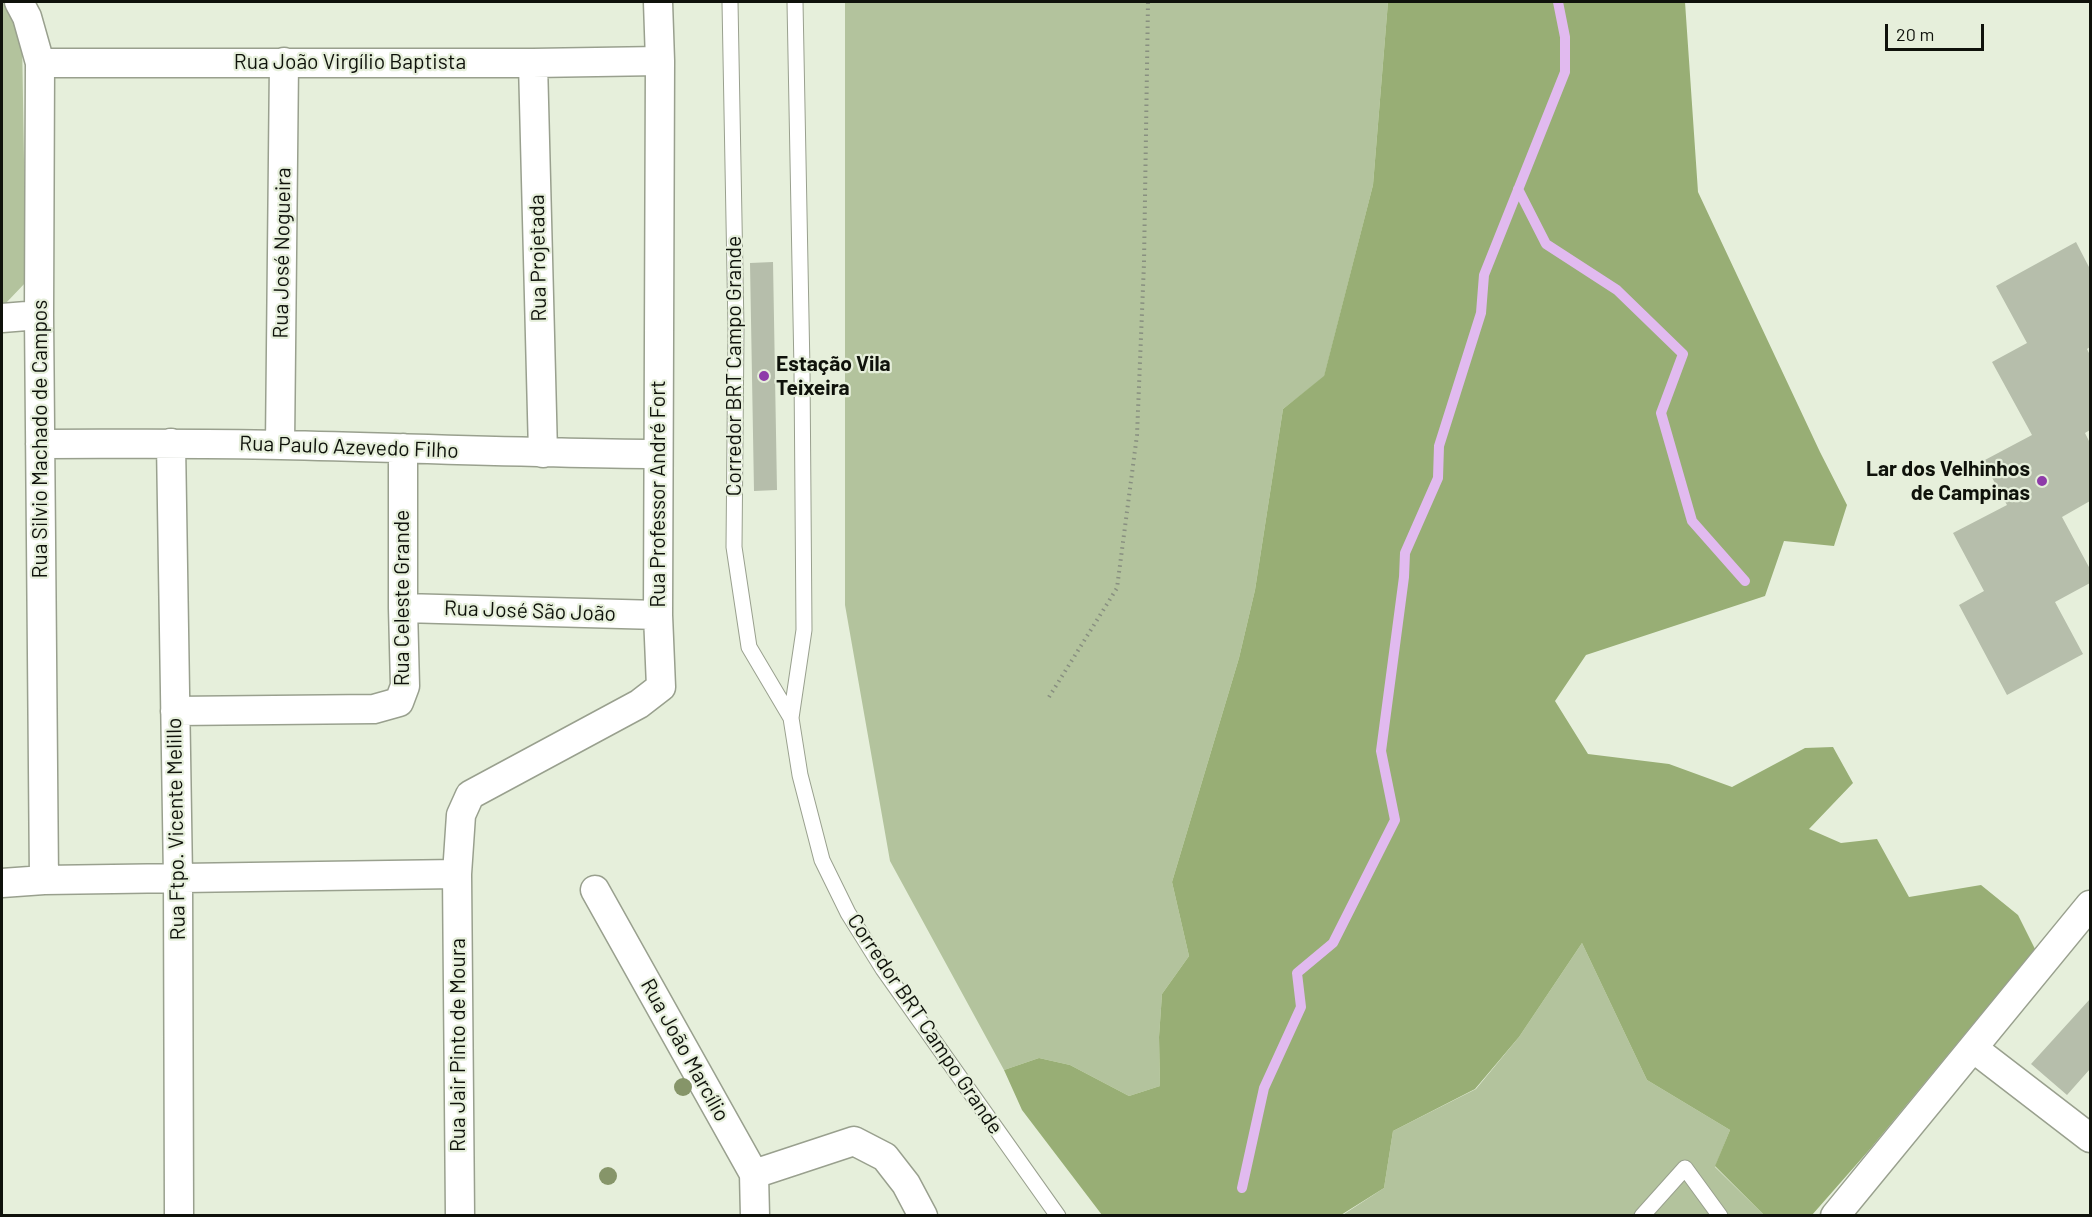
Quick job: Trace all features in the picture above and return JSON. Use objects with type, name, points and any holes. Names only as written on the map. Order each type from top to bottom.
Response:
[{"type":"street","name":"Rua Professor André Fort","points":[[457,874],[461,815],[470,795],[639,704],[661,687],[658,615],[660,61],[658,2]]},
{"type":"street","name":"Rua Silvio Machado de Campos","points":[[30,7],[40,63],[39,315],[44,880]]},
{"type":"street","name":"Rua João Virgílio Baptista","points":[[40,63],[660,61]]},
{"type":"street","name":"Rua José Nogueira","points":[[280,445],[284,62]]},
{"type":"street","name":"Rua Projetada","points":[[533,63],[543,453]]},
{"type":"street","points":[[2,318],[39,315]]},
{"type":"street","name":"Rua Paulo Azevedo Filho","points":[[40,444],[171,443],[658,454]]},
{"type":"street","name":"Rua Ftpo. Vicente Melillo","points":[[171,443],[178,878],[178,1215]]},
{"type":"street","name":"Rua Celeste Grande","points":[[175,711],[374,709],[399,702],[405,686],[403,448]]},
{"type":"street","name":"Rua José São João","points":[[403,608],[658,615]]},
{"type":"street","points":[[2,883],[44,880],[457,874]]},
{"type":"street","name":"Rua Jair Pinto de Moura","points":[[457,874],[460,1215]]},
{"type":"street","name":"Rua João Marcílio","points":[[595,890],[754,1174],[755,1215]]},
{"type":"street","points":[[1835,1215],[2091,905]]},
{"type":"street","points":[[1973,1048],[2091,1138]]},
{"type":"street","points":[[754,1174],[854,1142],[885,1157],[906,1184],[923,1215]]},
{"type":"lane","name":"Corredor BRT Campo Grande","points":[[730,2],[736,329],[734,547],[749,647],[790,718]]},
{"type":"lane","name":"Corredor BRT Campo Grande","points":[[795,2],[802,358],[804,630],[790,718],[800,775],[822,860],[848,913],[883,969],[1058,1215]]},
{"type":"lane","points":[[1642,1215],[1686,1168],[1720,1215]]},
{"type":"path","points":[[1050,697],[1117,588],[1137,435],[1144,263],[1148,2]]},
{"type":"green space","points":[[2,2],[22,38],[26,282],[6,303],[2,303]]},
{"type":"green space","points":[[845,2],[1388,2],[1373,185],[1324,377],[1283,409],[1255,590],[1239,658],[1172,882],[1189,956],[1162,994],[1159,1037],[1160,1086],[1129,1096],[1070,1065],[1039,1058],[1004,1070],[890,861],[845,605]]},
{"type":"green space","points":[[1388,2],[1685,2],[1698,192],[1847,505],[1834,546],[1784,541],[1765,596],[1586,655],[1555,701],[1588,754],[1669,764],[1732,787],[1805,748],[1833,747],[1853,783],[1809,829],[1841,843],[1877,839],[1909,897],[1981,885],[2018,915],[2035,949],[1870,1149],[1812,1215],[1764,1215],[1715,1166],[1730,1130],[1647,1080],[1582,943],[1519,1037],[1475,1089],[1393,1131],[1384,1188],[1341,1215],[1102,1215],[1022,1110],[1004,1070],[1039,1058],[1070,1065],[1129,1096],[1160,1086],[1159,1037],[1162,994],[1189,956],[1172,882],[1239,658],[1255,590],[1283,409],[1324,376],[1373,185]]},
{"type":"green space","points":[[1582,943],[1647,1080],[1730,1130],[1715,1167],[1764,1215],[1341,1216],[1384,1188],[1393,1131],[1476,1089],[1519,1037]]},
{"type":"building","name":"Lar dos Velhinhos de Campinas","points":[[2076,242],[2090,269],[2090,347],[2087,349],[2090,355],[2090,430],[2085,433],[2090,443],[2090,501],[2062,517],[2090,569],[2090,583],[2055,602],[2083,654],[2007,695],[1959,605],[1984,591],[1953,533],[2007,505],[1983,461],[2032,435],[1992,362],[2027,343],[1996,286]]},
{"type":"building","name":"Estação Vila Teixeira","points":[[773,262],[777,490],[754,491],[750,263]]},
{"type":"building","points":[[2090,999],[2090,1069],[2067,1095],[2031,1064]]},
{"type":"waterway","points":[[1242,1188],[1264,1088],[1301,1007],[1297,973],[1333,943],[1395,820],[1381,751],[1404,577],[1405,553],[1438,478],[1439,446],[1481,313],[1484,275],[1565,72],[1565,37],[1558,2]]},
{"type":"waterway","points":[[1518,189],[1546,244],[1617,290],[1683,354],[1661,413],[1692,521],[1745,581]]},
{"type":"place","name":"Estação Vila Teixeira","points":[[764,376]]},
{"type":"place","name":"Lar dos Velhinhos de Campinas","points":[[2042,481]]}]
